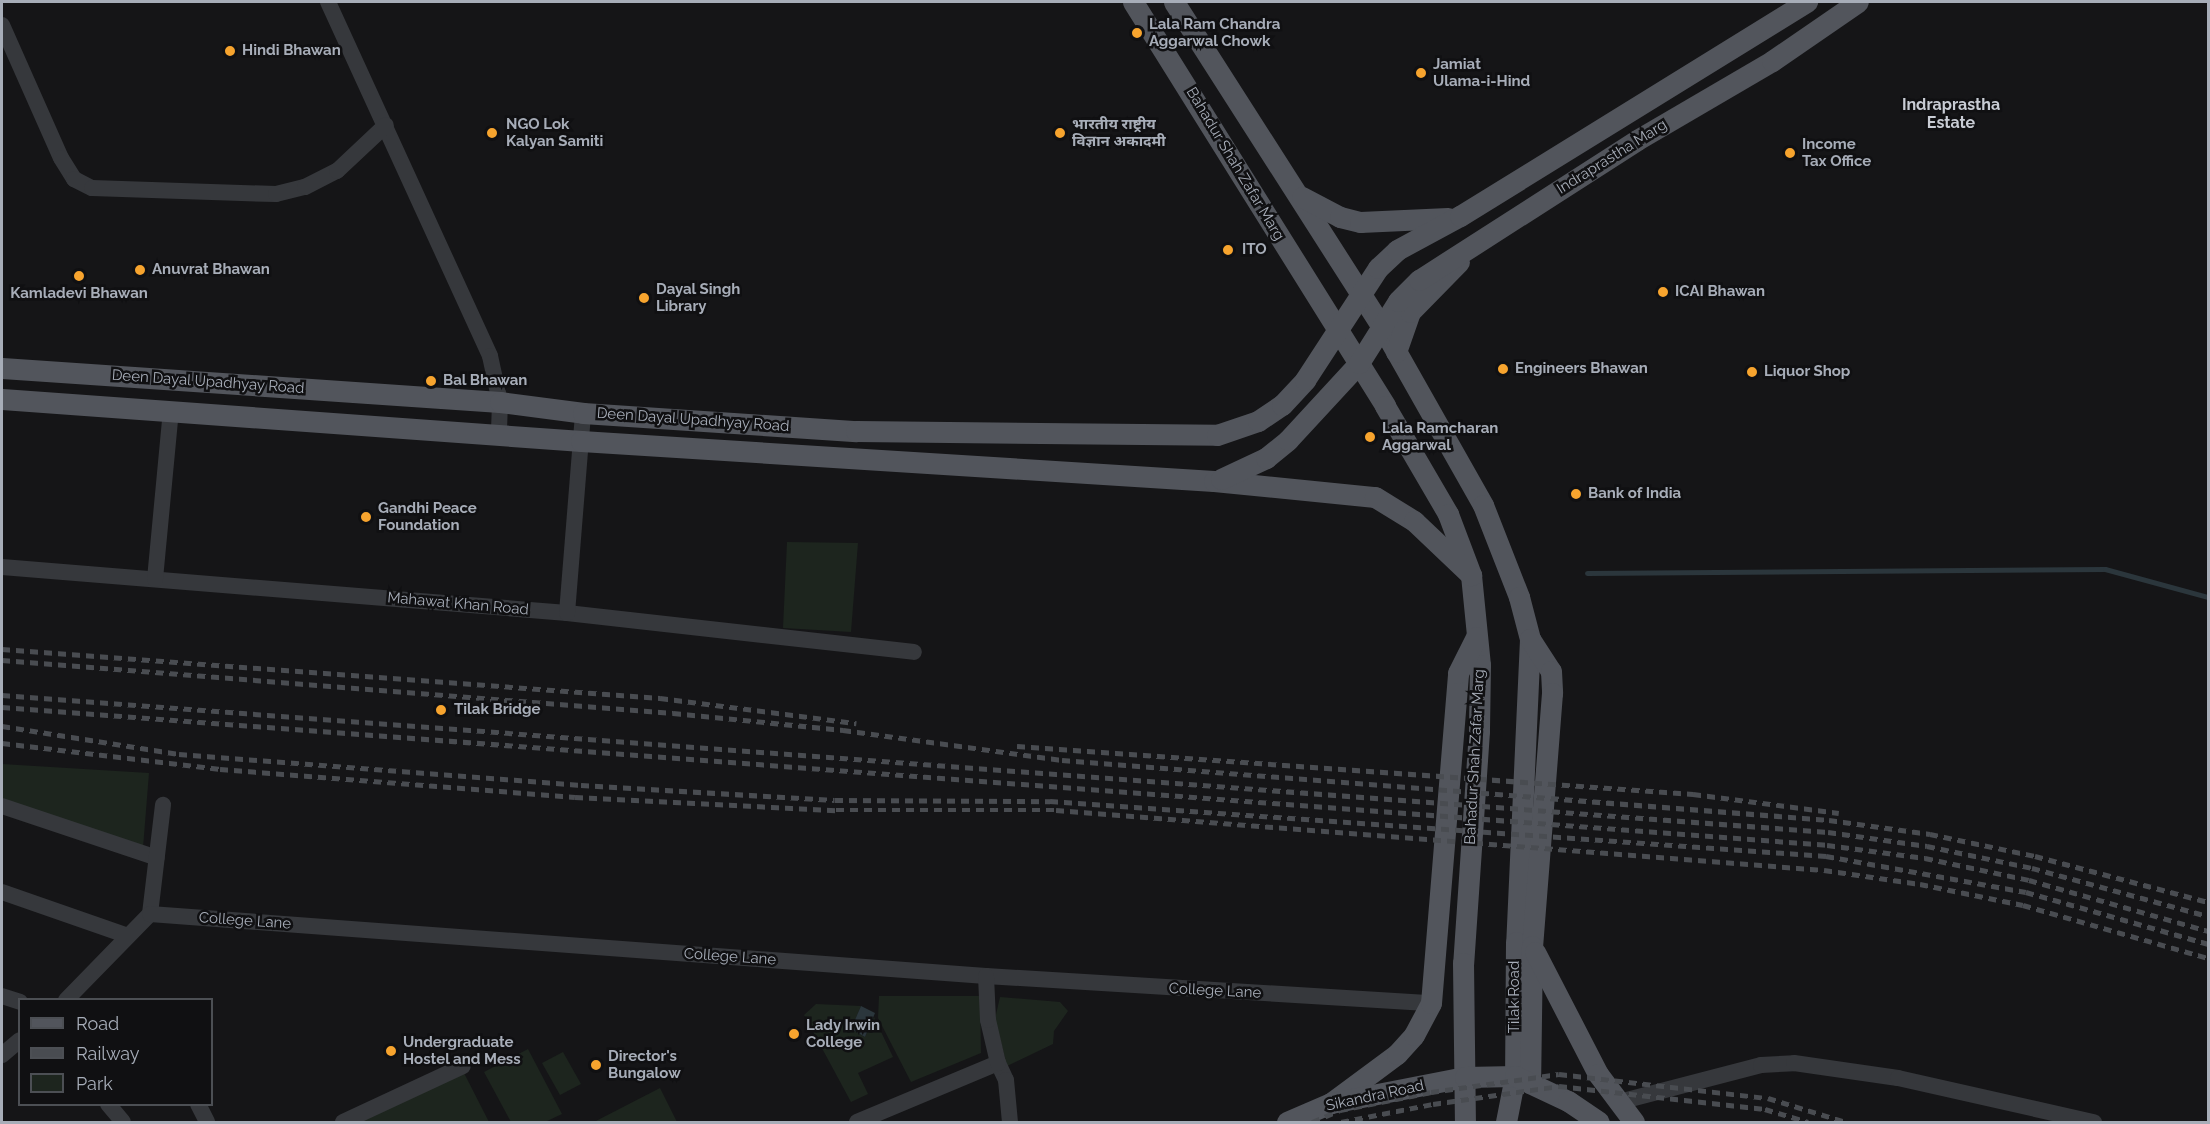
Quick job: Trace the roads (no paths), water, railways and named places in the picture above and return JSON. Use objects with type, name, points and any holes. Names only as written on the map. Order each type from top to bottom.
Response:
[{"type":"main road","name":"Bahadur Shah Zafar Marg","points":[[1133,2],[1359,363],[1448,514],[1471,575],[1477,635],[1479,731],[1463,963]]},
{"type":"main road","points":[[1174,2],[1362,293],[1483,505],[1519,597],[1530,639],[1551,671],[1552,693],[1522,1079],[1506,1122]]},
{"type":"main road","name":"Indraprastha Marg","points":[[1362,293],[1396,250],[1460,216],[1807,2]]},
{"type":"main road","name":"Indraprastha Marg","points":[[1214,481],[1266,458],[1288,440],[1359,363],[1384,330],[1409,288],[1637,140],[1772,61],[1858,2]]},
{"type":"main road","points":[[1297,193],[1321,208],[1360,222],[1460,216]]},
{"type":"main road","points":[[1396,352],[1410,312],[1474,244]]},
{"type":"main road","name":"Deen Dayal Upadhyay Road","points":[[2,368],[501,402],[583,413],[856,431],[1217,435],[1258,421],[1282,405],[1305,380],[1337,327],[1362,293]]},
{"type":"main road","name":"Deen Dayal Upadhyay Road","points":[[2,399],[581,441],[1214,481],[1375,497],[1414,521],[1471,575]]},
{"type":"main road","points":[[1331,1103],[1396,1054],[1414,1035],[1431,1003],[1458,674],[1477,635]]},
{"type":"main road","name":"Tilak Road","points":[[1522,1079],[1517,918],[1530,639]]},
{"type":"main road","points":[[1532,946],[1588,1057],[1634,1122]]},
{"type":"main road","points":[[1436,960],[1463,963],[1465,1122]]},
{"type":"main road","name":"Sikandra Road","points":[[1288,1122],[1331,1103],[1466,1077],[1522,1079]]},
{"type":"main road","points":[[1522,1079],[1568,1101],[1599,1122]]},
{"type":"main road","points":[[1288,1122],[1305,1122]]},
{"type":"street","points":[[328,2],[490,356],[501,402],[499,434]]},
{"type":"street","points":[[2,25],[6,41],[61,158],[74,178],[92,188],[276,194],[304,187],[337,171],[386,125]]},
{"type":"street","points":[[155,579],[171,411]]},
{"type":"street","points":[[567,613],[583,413]]},
{"type":"street","name":"Mahawat Khan Road","points":[[2,567],[567,613],[914,651]]},
{"type":"street","points":[[67,998],[150,914],[164,805]]},
{"type":"street","points":[[2,806],[157,858]]},
{"type":"street","points":[[2,892],[128,936]]},
{"type":"street","name":"College Lane","points":[[150,914],[986,976],[1431,1003]]},
{"type":"street","points":[[986,976],[988,1020],[998,1063],[1006,1080],[1010,1122]]},
{"type":"street","points":[[2,996],[18,1001]]},
{"type":"street","points":[[2,1055],[18,1042]]},
{"type":"street","points":[[857,1122],[998,1063]]},
{"type":"street","points":[[1619,1102],[1750,1067],[1794,1063],[1898,1078],[2094,1122]]},
{"type":"street","points":[[343,1122],[463,1066]]},
{"type":"street","points":[[110,1106],[123,1122]]},
{"type":"street","points":[[199,1106],[207,1122]]},
{"type":"waterway","points":[[1587,573],[2105,569],[2208,597]]},
{"type":"railway","points":[[2,649],[660,698],[856,723]]},
{"type":"railway","points":[[2,660],[673,713],[843,730],[1062,760],[1829,820],[1930,834],[2035,856],[2208,902]]},
{"type":"railway","points":[[2,695],[1828,832],[1927,846],[2032,868],[2208,916]]},
{"type":"railway","points":[[2,707],[1827,845],[1925,858],[2029,880],[2208,931]]},
{"type":"railway","points":[[2,726],[179,754],[581,785],[835,800],[1050,801],[1826,856],[2026,892],[2208,944]]},
{"type":"railway","points":[[2,743],[220,769],[575,797],[836,810],[1056,810],[1824,870],[1920,884],[2023,905],[2208,958]]},
{"type":"railway","points":[[1017,746],[1693,794],[1839,813]]},
{"type":"railway","points":[[1312,1122],[1340,1110],[1431,1092],[1559,1074],[1768,1098],[1846,1122]]},
{"type":"railway","points":[[1341,1122],[1433,1104],[1559,1086],[1765,1109],[1808,1122]]},
{"type":"place","name":"Lala Ram Chandra Aggarwal Chowk","points":[[1137,33]]},
{"type":"place","name":"Hindi Bhawan","points":[[230,51]]},
{"type":"place","name":"Jamiat Ulama-i-Hind","points":[[1421,73]]},
{"type":"place","name":"NGO Lok Kalyan Samiti","points":[[492,133]]},
{"type":"place","name":"भारतीय राष्ट्रीय विज्ञान अकादमी","points":[[1060,133]]},
{"type":"place","name":"Income Tax Office","points":[[1790,153]]},
{"type":"place","name":"ITO","points":[[1228,250]]},
{"type":"place","name":"Anuvrat Bhawan","points":[[140,270]]},
{"type":"place","name":"Kamladevi Bhawan","points":[[79,276]]},
{"type":"place","name":"ICAI Bhawan","points":[[1663,292]]},
{"type":"place","name":"Dayal Singh Library","points":[[644,298]]},
{"type":"place","name":"Engineers Bhawan","points":[[1503,369]]},
{"type":"place","name":"Liquor Shop","points":[[1752,372]]},
{"type":"place","name":"Bal Bhawan","points":[[431,381]]},
{"type":"place","name":"Lala Ramcharan Aggarwal","points":[[1370,437]]},
{"type":"place","name":"Bank of India","points":[[1576,494]]},
{"type":"place","name":"Gandhi Peace Foundation","points":[[366,517]]},
{"type":"place","name":"Tilak Bridge","points":[[441,710]]},
{"type":"place","name":"Lady Irwin College","points":[[794,1034]]},
{"type":"place","name":"Undergraduate Hostel and Mess","points":[[391,1051]]},
{"type":"place","name":"Director's Bungalow","points":[[596,1065]]},
{"type":"district","name":"Indraprastha Estate","points":[[1951,114]]}]
